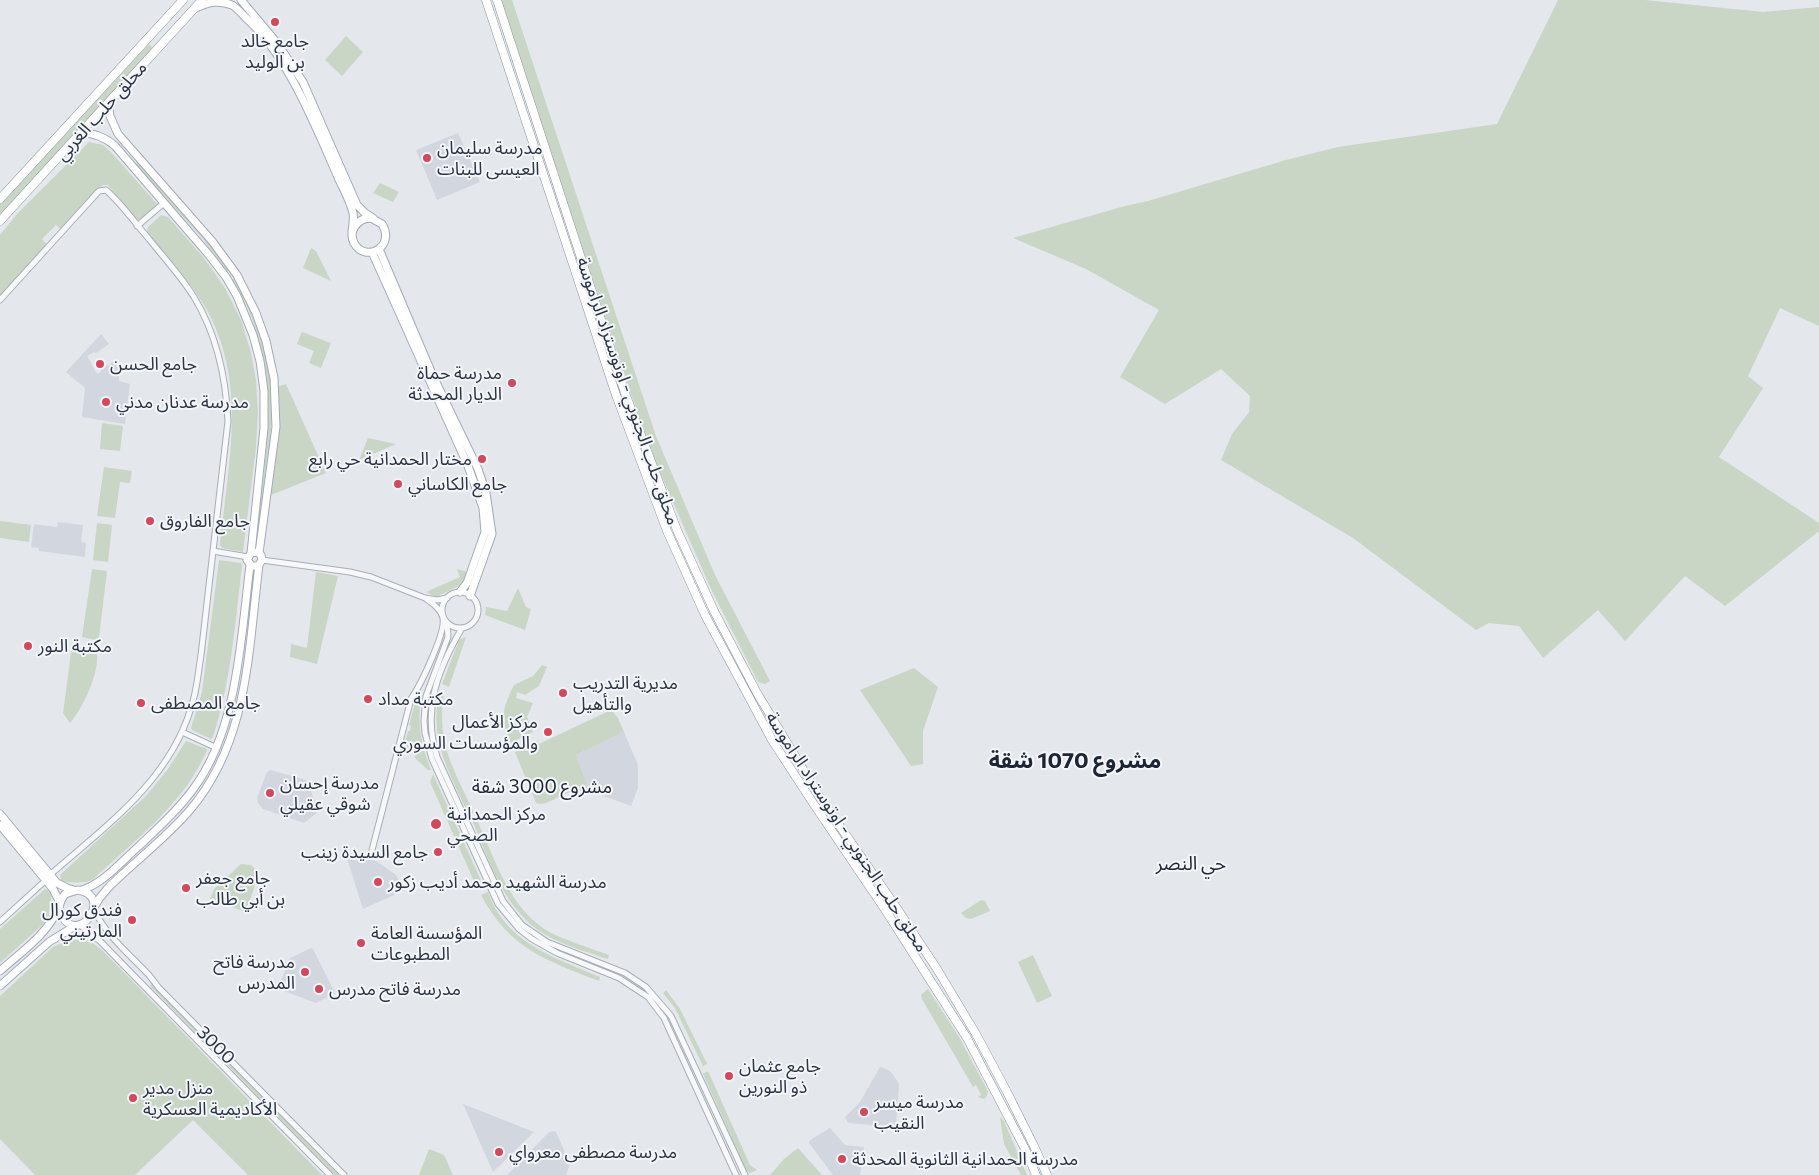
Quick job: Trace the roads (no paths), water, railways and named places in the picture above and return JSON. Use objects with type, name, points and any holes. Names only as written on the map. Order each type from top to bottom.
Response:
[{"type":"highway","name":"محلق حلب الغربي","points":[[0,199],[183,0]]},
{"type":"highway","name":"محلق حلب الغربي","points":[[0,221],[202,0]]},
{"type":"highway","name":"محلق حلب الجنوبي - اوتوستراد الراموسة","points":[[486,0],[616,395],[667,531],[705,615],[772,740],[886,911],[966,1038],[1025,1149],[1036,1175]]},
{"type":"highway","name":"محلق حلب الجنوبي - اوتوستراد الراموسة","points":[[497,0],[625,393],[676,530],[714,611],[757,692],[821,799],[899,912],[976,1034],[1019,1115],[1046,1175]]},
{"type":"highway","points":[[165,40],[158,40],[158,31],[163,27],[170,13]]},
{"type":"main road","points":[[194,9],[212,1],[222,1],[233,6],[251,22],[276,54],[291,76],[353,214],[352,232],[355,244],[364,251],[376,250],[385,241],[386,232],[382,224],[358,206],[303,82],[276,43],[241,0]]},
{"type":"main road","points":[[0,986],[49,942],[78,926],[94,909],[106,889],[190,810],[207,786],[226,752],[235,728],[243,695],[260,560],[276,427],[274,378],[266,341],[256,313],[234,272],[212,240],[118,134],[110,116],[108,103]]},
{"type":"main road","points":[[0,971],[47,927],[65,894],[99,882],[169,818],[195,787],[217,748],[234,691],[264,428],[264,391],[260,361],[253,335],[237,296],[226,277],[115,146],[108,139],[82,132]]},
{"type":"main road","points":[[352,232],[361,220],[366,218],[376,219]]},
{"type":"main road","points":[[376,250],[468,466],[483,508],[485,532],[468,583],[460,592]]},
{"type":"main road","points":[[376,250],[475,463],[486,493],[492,534],[470,596]]},
{"type":"main road","points":[[226,277],[234,272]]},
{"type":"main road","points":[[250,558],[255,552],[260,560]]},
{"type":"main road","points":[[250,558],[254,566],[260,560]]},
{"type":"main road","points":[[0,814],[48,877],[58,896],[62,917],[69,924],[78,926]]},
{"type":"main road","points":[[0,825],[48,877],[62,886],[90,895],[93,899],[94,909]]},
{"type":"street","points":[[0,300],[100,190],[108,191],[180,277],[208,324],[222,368],[228,421],[196,686],[192,707],[182,732],[162,768],[143,791],[0,922]]},
{"type":"street","points":[[137,226],[164,203]]},
{"type":"street","points":[[213,551],[250,558]]},
{"type":"street","points":[[260,560],[363,575],[425,598],[438,600],[460,592],[470,596],[477,607],[476,616],[470,624],[462,628],[453,642],[436,685],[431,709],[431,733],[442,774]]},
{"type":"street","points":[[425,598],[436,606],[447,623],[454,627],[462,628]]},
{"type":"street","points":[[371,854],[411,699],[418,690],[443,631],[442,607],[447,598]]},
{"type":"street","points":[[447,623],[448,637],[429,687],[425,708],[425,733],[428,747],[442,774],[498,904],[525,934],[544,947],[619,978],[648,997],[664,1018],[736,1175]]},
{"type":"street","points":[[182,732],[217,748]]},
{"type":"street","points":[[457,808],[503,901],[522,925],[547,942],[625,973],[646,986],[671,1016],[745,1175]]},
{"type":"street","name":"3000","points":[[94,909],[103,927],[127,954],[344,1175]]},
{"type":"street","name":"3000","points":[[78,926],[100,941],[330,1175]]},
{"type":"street","points":[[680,1052],[686,1049]]},
{"type":"place","name":"جامع خالد بن الوليد","points":[[275,22]]},
{"type":"place","name":"مدرسة سليمان العيسى للبنات","points":[[427,158]]},
{"type":"place","name":"جامع الحسن","points":[[100,364]]},
{"type":"place","name":"مدرسة حماة الديار المحدثة","points":[[512,383]]},
{"type":"place","name":"مدرسة عدنان مدني","points":[[106,402]]},
{"type":"place","name":"مختار الحمدانية حي رابع","points":[[482,459]]},
{"type":"place","name":"جامع الكاساني","points":[[398,484]]},
{"type":"place","name":"جامع الفاروق","points":[[150,521]]},
{"type":"place","name":"مكتبة النور","points":[[28,646]]},
{"type":"place","name":"مديرية التدريب والتأهيل","points":[[563,693]]},
{"type":"place","name":"مكتبة مداد","points":[[368,699]]},
{"type":"place","name":"جامع المصطفى","points":[[141,703]]},
{"type":"place","name":"مركز الأعمال والمؤسسات السوري","points":[[548,732]]},
{"type":"place","name":"مدرسة إحسان شوقي عقيلي","points":[[270,793]]},
{"type":"place","name":"مركز الحمدانية الصحي","points":[[436,824]]},
{"type":"place","name":"جامع السيدة زينب","points":[[438,852]]},
{"type":"place","name":"مدرسة الشهيد محمد أديب زكور","points":[[378,882]]},
{"type":"place","name":"جامع جعفر بن أبي طالب","points":[[186,888]]},
{"type":"place","name":"فندق كورال المارتيني","points":[[132,920]]},
{"type":"place","name":"المؤسسة العامة المطبوعات","points":[[361,943]]},
{"type":"place","name":"مدرسة فاتح المدرس","points":[[305,972]]},
{"type":"place","name":"مدرسة فاتح مدرس","points":[[319,989]]},
{"type":"place","name":"جامع عثمان ذو النورين","points":[[729,1076]]},
{"type":"place","name":"منزل مدير الأكاديمية العسكرية","points":[[133,1098]]},
{"type":"place","name":"مدرسة ميسر النقيب","points":[[864,1112]]},
{"type":"place","name":"مدرسة مصطفى معرواي","points":[[499,1152]]},
{"type":"place","name":"مدرسة الحمدانية الثانوية المحدثة","points":[[842,1159]]},
{"type":"district","name":"مشروع 1070 شقة","points":[[1075,761]]},
{"type":"district","name":"مشروع 3000 شقة","points":[[542,787]]},
{"type":"district","name":"حي النصر","points":[[1191,864]]}]
